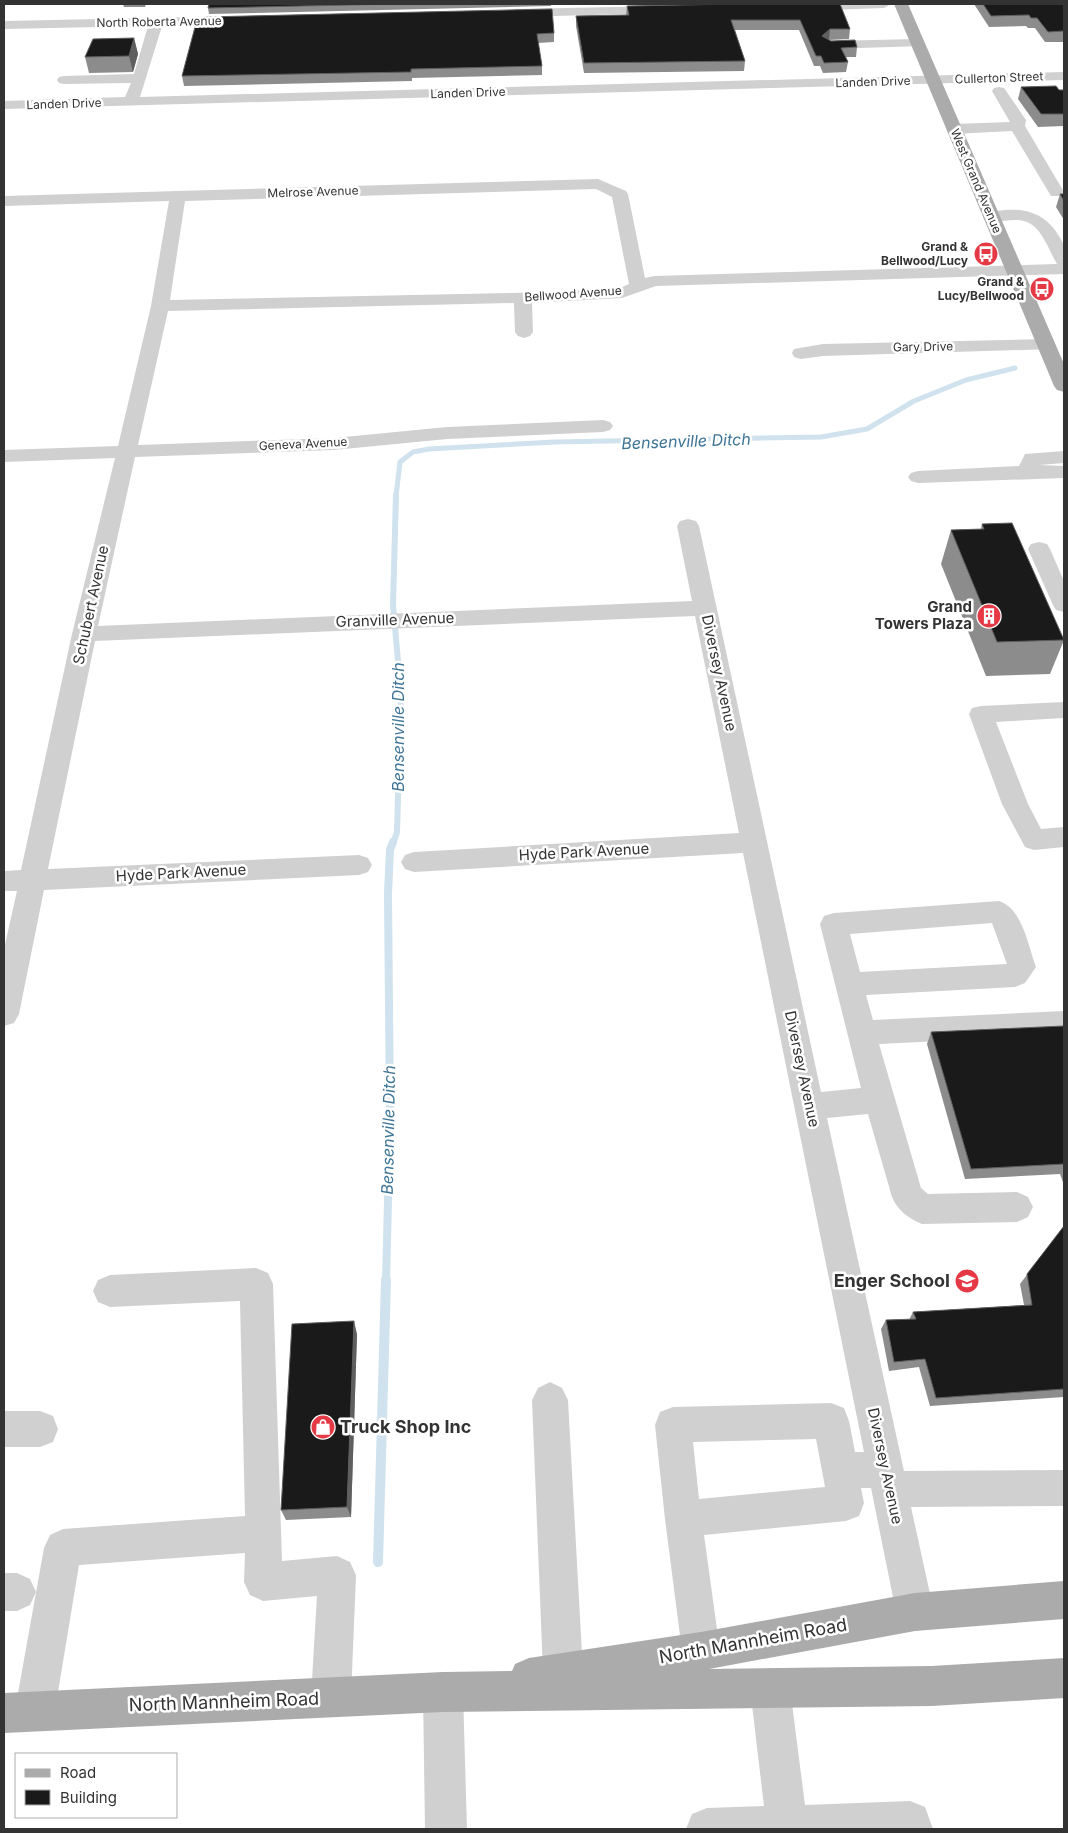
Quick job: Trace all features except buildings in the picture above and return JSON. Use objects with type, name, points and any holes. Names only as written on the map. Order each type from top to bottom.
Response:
[{"type":"main road","name":"West Grand Avenue","points":[[901,4],[1064,386]]},
{"type":"main road","name":"North Mannheim Road","points":[[443,1692],[701,1651],[915,1612],[1064,1600]]},
{"type":"main road","name":"North Mannheim Road","points":[[19,1712],[443,1692],[932,1686],[1064,1678]]},
{"type":"street","points":[[789,7],[884,4]]},
{"type":"street","points":[[857,5],[862,19]]},
{"type":"street","points":[[498,14],[585,8],[683,10]]},
{"type":"street","name":"North Roberta Avenue","points":[[4,25],[254,20]]},
{"type":"street","points":[[130,102],[156,22]]},
{"type":"street","points":[[829,45],[918,42]]},
{"type":"street","points":[[132,46],[149,45]]},
{"type":"street","points":[[57,104],[70,65]]},
{"type":"street","points":[[863,66],[870,82]]},
{"type":"street","name":"Cullerton Street","points":[[933,80],[1064,76]]},
{"type":"street","points":[[64,80],[139,78]]},
{"type":"street","name":"Landen Drive","points":[[4,105],[933,80]]},
{"type":"street","points":[[999,92],[1018,120],[1017,126],[1057,193]]},
{"type":"street","points":[[954,129],[1017,126]]},
{"type":"street","name":"Melrose Avenue","points":[[4,201],[598,184],[620,194],[638,286]]},
{"type":"street","name":"Schubert Avenue","points":[[4,1014],[84,634],[160,306],[178,196]]},
{"type":"street","points":[[991,217],[1022,215],[1035,219],[1042,224],[1064,262]]},
{"type":"street","name":"Bellwood Avenue","points":[[160,306],[523,298],[622,293],[654,280],[1064,269]]},
{"type":"street","points":[[523,298],[524,332]]},
{"type":"street","name":"Gary Drive","points":[[801,353],[823,350],[1044,341],[1064,337]]},
{"type":"street","name":"Geneva Avenue","points":[[4,456],[334,444],[447,433],[603,426]]},
{"type":"street","points":[[1031,472],[1029,465],[1032,458],[1064,457]]},
{"type":"street","points":[[918,477],[1064,472]]},
{"type":"street","name":"Diversey Avenue","points":[[688,526],[915,1612]]},
{"type":"street","points":[[1038,549],[1064,605]]},
{"type":"street","name":"Granville Avenue","points":[[84,634],[705,608]]},
{"type":"street","points":[[1064,710],[981,714],[1015,804],[1034,840],[1064,838]]},
{"type":"street","name":"Hyde Park Avenue","points":[[414,862],[754,842]]},
{"type":"street","name":"Hyde Park Avenue","points":[[4,881],[359,865]]},
{"type":"street","points":[[849,984],[1015,975],[1022,967],[1005,920],[999,912],[834,924],[849,984],[879,1100],[908,1197],[922,1209],[1017,1207]]},
{"type":"street","points":[[862,1033],[1064,1022]]},
{"type":"street","points":[[810,1106],[879,1100]]},
{"type":"street","points":[[110,1291],[256,1284],[264,1533],[263,1582],[337,1575],[331,1697]]},
{"type":"street","points":[[550,1400],[563,1672]]},
{"type":"street","points":[[683,1519],[846,1503],[831,1421],[673,1425],[683,1519],[701,1651]]},
{"type":"street","points":[[4,1430],[40,1429]]},
{"type":"street","points":[[840,1471],[888,1479],[1064,1488]]},
{"type":"street","points":[[19,1712],[63,1548],[264,1533]]},
{"type":"street","points":[[770,1688],[787,1826]]},
{"type":"street","points":[[443,1692],[446,1829]]},
{"type":"street","points":[[707,1829],[910,1822],[912,1829]]},
{"type":"waterway","name":"Bensenville Ditch","points":[[396,496],[400,462],[413,452],[429,449],[555,442],[821,437],[867,429],[914,401],[966,380],[1015,368]]},
{"type":"waterway","name":"Bensenville Ditch","points":[[393,844],[397,832],[401,695],[393,605],[396,495]]},
{"type":"waterway","name":"Bensenville Ditch","points":[[386,1282],[390,1119],[388,893],[390,850],[393,842]]},
{"type":"waterway","name":"Bensenville Ditch","points":[[378,1562],[386,1280]]},
{"type":"place","name":"Grand & Bellwood/Lucy","points":[[986,254]]},
{"type":"place","name":"Grand & Lucy/Bellwood","points":[[1042,289]]},
{"type":"place","name":"Grand Towers Plaza","points":[[989,616]]},
{"type":"place","name":"Enger School","points":[[967,1281]]},
{"type":"place","name":"Truck Shop Inc","points":[[323,1427]]}]
